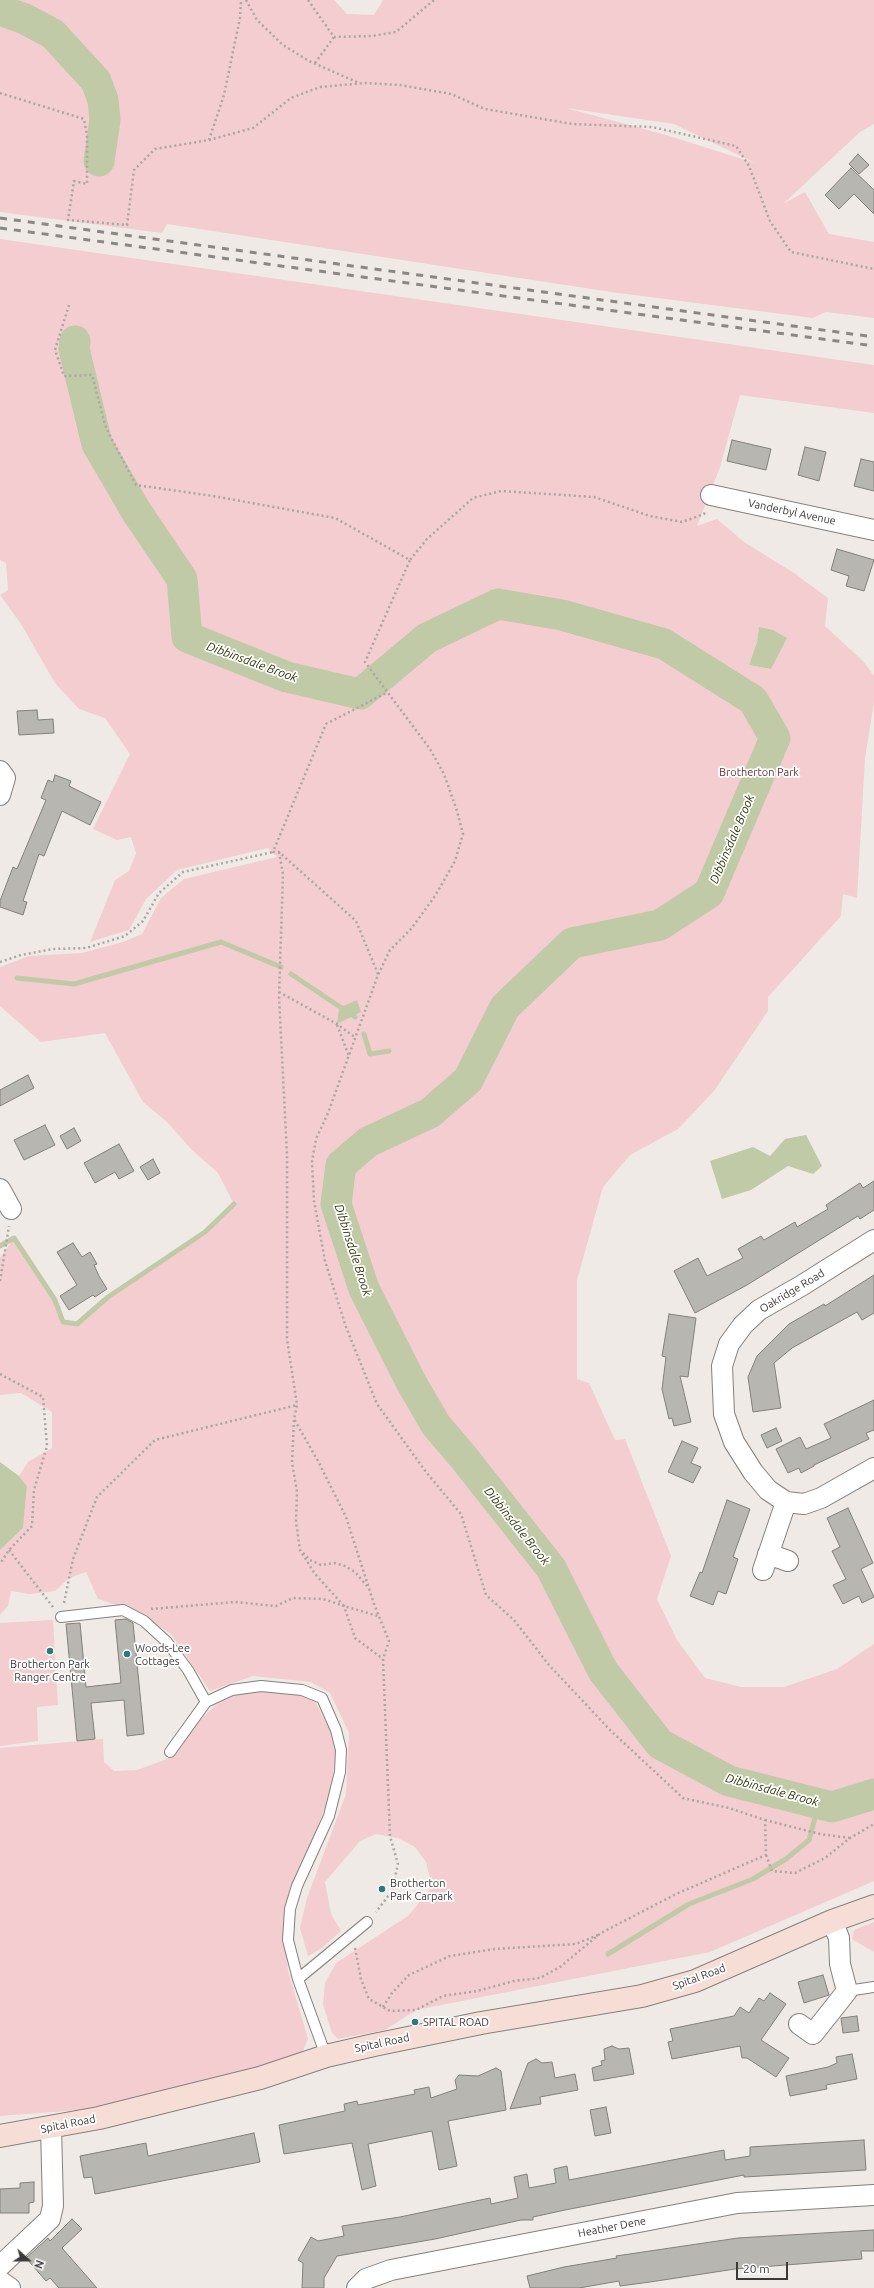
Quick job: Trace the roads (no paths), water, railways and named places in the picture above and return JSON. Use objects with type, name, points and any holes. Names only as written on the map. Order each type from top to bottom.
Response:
[{"type":"main road","name":"Spital Road","points":[[0,2136],[99,2118],[260,2078],[326,2056],[481,2023],[642,1996],[695,1981],[832,1921],[874,1906]]},
{"type":"street","name":"Vanderbyl Avenue","points":[[711,495],[874,530]]},
{"type":"street","points":[[0,771],[5,778],[0,795]]},
{"type":"street","points":[[0,1189],[11,1209]]},
{"type":"street","name":"Oakridge Road","points":[[786,1502],[768,1490],[753,1472],[734,1442],[724,1414],[722,1366],[729,1344],[743,1325],[759,1310],[808,1282],[874,1240]]},
{"type":"street","points":[[788,1561],[765,1562],[786,1502],[804,1504],[821,1498],[874,1468]]},
{"type":"street","points":[[799,2024],[813,2034],[846,1991],[840,1964],[839,1938],[832,1921]]},
{"type":"street","points":[[0,2266],[50,2218],[53,2206],[51,2127]]},
{"type":"street","name":"Heather Dene","points":[[357,2288],[366,2279],[391,2270],[737,2203],[874,2195]]},
{"type":"street","points":[[0,2281],[10,2288]]},
{"type":"lane","points":[[60,1617],[124,1610],[144,1621],[167,1642],[188,1670],[206,1702]]},
{"type":"lane","points":[[170,1752],[206,1702],[232,1690],[261,1686],[302,1690],[322,1698],[336,1730],[340,1750],[340,1772],[329,1816],[297,1886],[290,1909],[288,1940],[298,1979],[326,2056]]},
{"type":"lane","points":[[298,1979],[367,1922]]},
{"type":"lane","points":[[846,1991],[874,1986]]},
{"type":"waterway","name":"Dibbinsdale Brook","points":[[0,10],[25,19],[53,34],[96,81],[103,100],[105,120],[99,161]]},
{"type":"waterway","name":"Dibbinsdale Brook","points":[[75,341],[74,349],[97,444],[136,511],[182,579],[187,637],[287,677],[360,694],[427,638],[498,604],[562,615],[664,644],[753,700],[775,738],[709,893],[660,925],[572,943],[505,1007],[468,1080],[430,1113],[368,1142],[341,1165],[336,1204],[364,1289],[411,1382],[436,1425],[551,1568],[603,1671],[660,1744],[729,1781],[832,1807],[874,1794]]},
{"type":"waterway","points":[[17,978],[74,984],[221,942],[281,967]]},
{"type":"waterway","points":[[291,974],[355,1017]]},
{"type":"waterway","points":[[364,1034],[370,1054],[389,1051]]},
{"type":"waterway","points":[[0,1246],[14,1238],[55,1300],[63,1322],[77,1324],[108,1297],[205,1232],[234,1204]]},
{"type":"waterway","points":[[608,1954],[689,1904],[753,1879],[786,1859],[809,1840],[819,1803]]},
{"type":"railway","points":[[0,218],[874,337]]},
{"type":"railway","points":[[0,228],[874,346]]},
{"type":"place","name":"Brotherton Park Ranger Centre","points":[[50,1651]]},
{"type":"place","name":"Woods-Lee Cottages","points":[[127,1654]]},
{"type":"place","name":"Brotherton Park Carpark","points":[[382,1889]]},
{"type":"place","name":"SPITAL ROAD","points":[[415,2022]]},
{"type":"park label","name":"Brotherton Park","points":[[759,772]]}]
